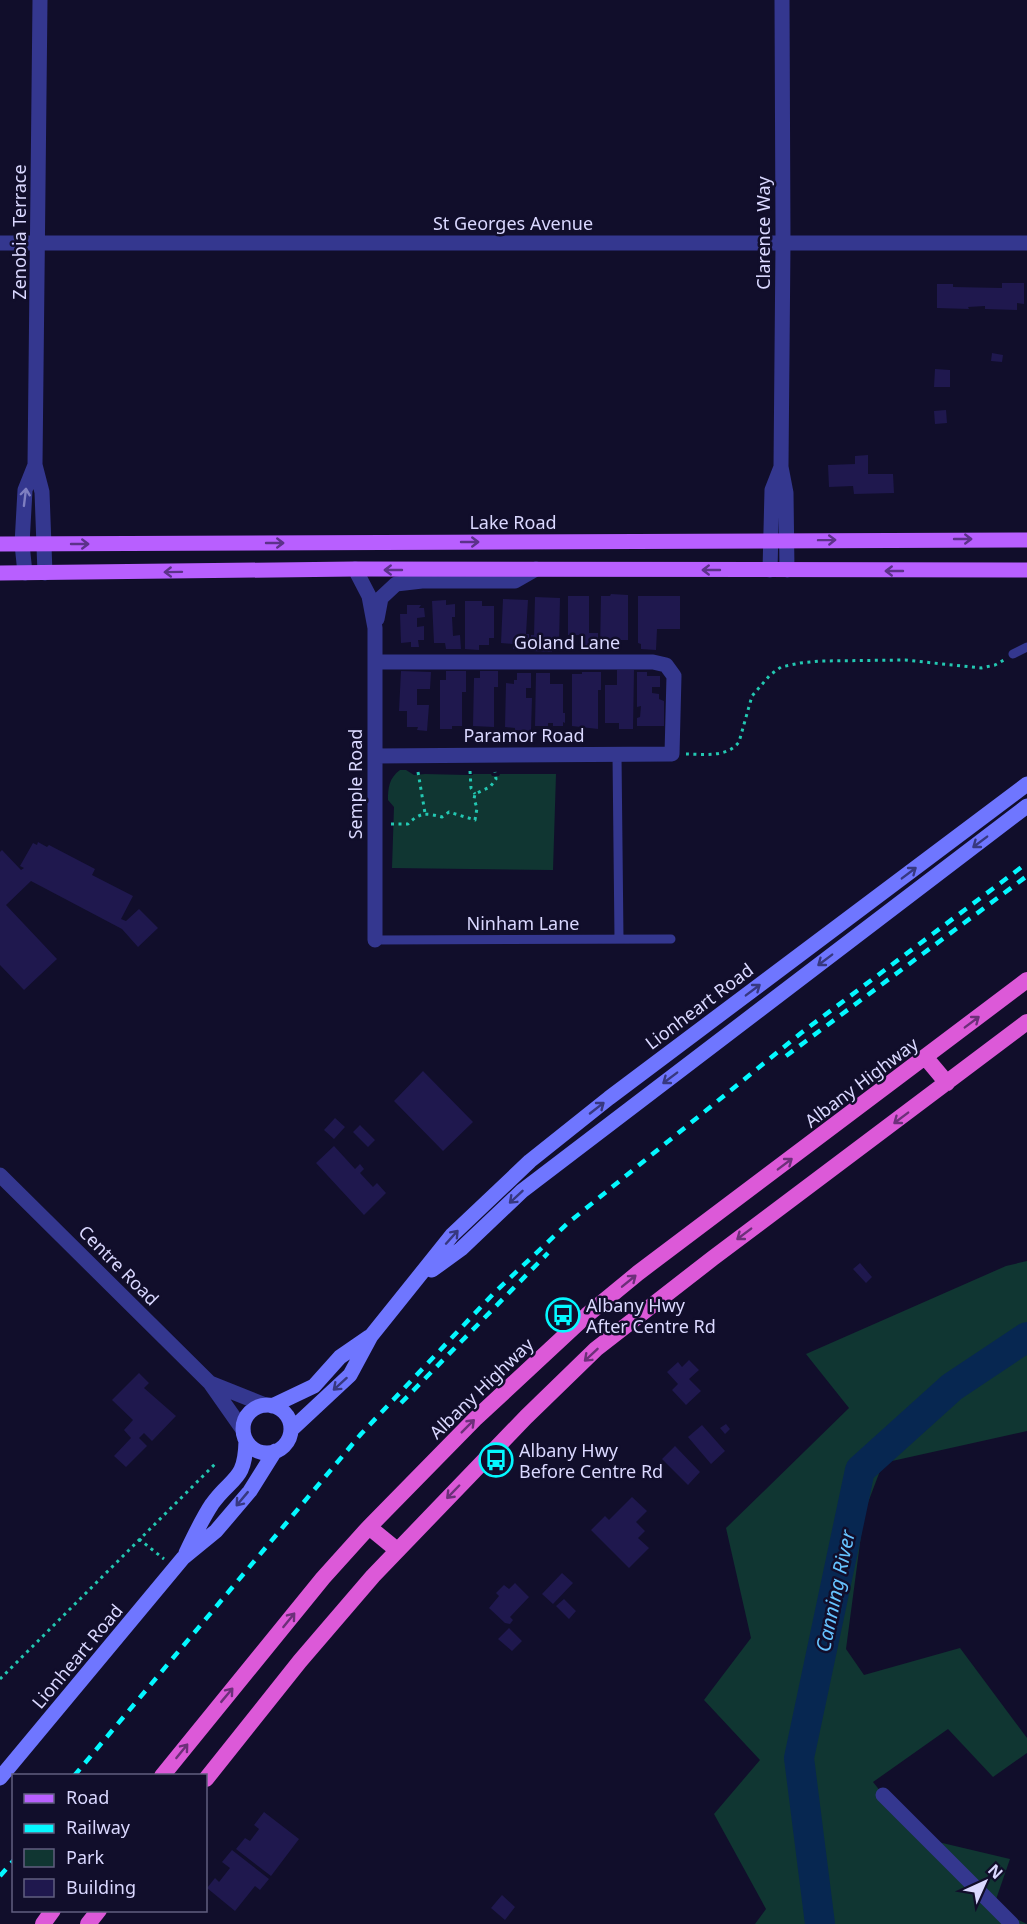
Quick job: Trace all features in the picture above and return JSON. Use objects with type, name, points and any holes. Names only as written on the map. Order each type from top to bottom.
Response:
[{"type":"highway","name":"Albany Highway","points":[[164,1774],[323,1578],[369,1527],[476,1419],[586,1315],[1027,980]]},
{"type":"highway","points":[[207,1778],[300,1661],[397,1550],[526,1417],[596,1350],[713,1258],[1027,1022]]},
{"type":"highway","points":[[926,1058],[947,1083]]},
{"type":"highway","points":[[369,1527],[397,1550]]},
{"type":"highway","points":[[43,1924],[52,1912]]},
{"type":"highway","points":[[88,1924],[98,1912]]},
{"type":"main road","name":"Lake Road","points":[[0,544],[1027,540]]},
{"type":"main road","points":[[0,573],[355,570],[1027,570]]},
{"type":"main road","name":"Lionheart Road","points":[[291,1430],[350,1375],[371,1336],[452,1235],[530,1161],[619,1091],[1027,784]]},
{"type":"main road","name":"Lionheart Road","points":[[415,1282],[461,1249],[522,1191],[1027,806]]},
{"type":"main road","name":"Lionheart Road","points":[[268,1406],[314,1386],[340,1357],[371,1336]]},
{"type":"main road","points":[[268,1406],[278,1408],[288,1417],[291,1430],[286,1443],[275,1451],[262,1452],[250,1446],[244,1435],[246,1416],[251,1411],[268,1406]]},
{"type":"main road","name":"Lionheart Road","points":[[179,1563],[214,1501],[238,1476],[244,1463],[244,1435]]},
{"type":"main road","name":"Lionheart Road","points":[[0,1778],[179,1563],[216,1531],[250,1491],[275,1451]]},
{"type":"street","name":"Zenobia Terrace","points":[[40,0],[35,465],[42,492],[45,573]]},
{"type":"street","name":"Clarence Way","points":[[782,0],[781,467],[786,493],[787,570]]},
{"type":"street","name":"St Georges Avenue","points":[[0,243],[1027,243]]},
{"type":"street","name":"Zenobia Terrace","points":[[26,573],[22,544],[25,490],[35,465]]},
{"type":"street","name":"Clarence Way","points":[[770,570],[772,490],[781,467]]},
{"type":"street","name":"Semple Road","points":[[355,570],[369,596],[375,628],[375,940]]},
{"type":"street","name":"Semple Road","points":[[375,628],[381,598],[396,584],[422,581],[515,581],[536,570]]},
{"type":"street","name":"Goland Lane","points":[[375,662],[660,662],[670,668],[674,676],[672,754]]},
{"type":"street","name":"Paramor Road","points":[[375,756],[672,754]]},
{"type":"street","name":"Centre Road","points":[[0,1175],[210,1383],[244,1435]]},
{"type":"street","name":"Centre Road","points":[[210,1383],[268,1406]]},
{"type":"street","points":[[884,1795],[1012,1924]]},
{"type":"lane","points":[[1012,654],[1027,647]]},
{"type":"lane","points":[[617,754],[619,939]]},
{"type":"lane","name":"Ninham Lane","points":[[375,940],[671,939]]},
{"type":"path","points":[[672,754],[724,753],[736,747],[752,696],[770,675],[781,668],[821,661],[905,660],[981,668],[995,665],[1012,654]]},
{"type":"path","points":[[391,824],[408,824],[417,815],[425,813],[442,817],[449,812],[475,820],[477,807],[475,794],[471,788],[470,771]]},
{"type":"path","points":[[418,772],[425,813]]},
{"type":"path","points":[[475,794],[490,787],[496,779],[495,772]]},
{"type":"path","points":[[0,1679],[217,1462]]},
{"type":"path","points":[[139,1539],[179,1563]]},
{"type":"green space","points":[[400,770],[406,770],[414,775],[556,774],[553,870],[392,868],[394,807],[388,800],[388,791],[391,780]]},
{"type":"green space","points":[[1027,1261],[1027,1431],[883,1463],[864,1513],[846,1649],[864,1675],[960,1648],[1027,1738],[1027,1753],[993,1777],[948,1729],[873,1782],[917,1837],[1010,1859],[993,1908],[1027,1924],[755,1924],[766,1909],[714,1814],[760,1760],[704,1700],[751,1638],[726,1528],[849,1408],[806,1354],[1006,1266]]},
{"type":"building","points":[[1002,283],[1024,283],[1024,304],[1017,303],[1017,310],[985,309],[985,306],[968,307],[969,309],[937,308],[937,284],[953,284],[953,287],[1002,288]]},
{"type":"building","points":[[992,353],[1003,355],[1002,362],[991,361]]},
{"type":"building","points":[[935,369],[950,370],[950,387],[934,387]]},
{"type":"building","points":[[946,410],[947,423],[935,424],[934,411]]},
{"type":"building","points":[[868,455],[868,474],[893,474],[894,493],[854,494],[853,486],[829,487],[828,465],[855,464],[855,456]]},
{"type":"building","points":[[628,595],[628,640],[619,640],[619,643],[615,643],[615,650],[600,650],[601,596]]},
{"type":"building","points":[[568,596],[589,596],[589,633],[598,633],[598,650],[580,650],[580,635],[568,635]]},
{"type":"building","points":[[638,596],[680,596],[680,629],[657,629],[656,650],[641,649],[641,644],[638,643]]},
{"type":"building","points":[[535,597],[560,598],[559,644],[552,644],[552,652],[531,651],[531,635],[534,635]]},
{"type":"building","points":[[503,599],[528,600],[526,634],[529,634],[529,649],[513,649],[513,644],[501,643]]},
{"type":"building","points":[[446,600],[446,605],[455,604],[455,617],[452,617],[453,636],[460,635],[461,649],[446,649],[445,643],[434,643],[432,601]]},
{"type":"building","points":[[465,601],[482,601],[482,606],[494,606],[494,638],[489,638],[489,645],[479,645],[479,650],[465,649]]},
{"type":"building","points":[[407,605],[421,605],[419,608],[424,608],[425,617],[417,618],[417,627],[424,626],[424,640],[418,640],[419,647],[411,647],[411,642],[401,643],[400,614],[407,614]]},
{"type":"building","points":[[617,670],[634,670],[633,729],[619,729],[619,723],[605,723],[605,685],[617,685]]},
{"type":"building","points":[[401,671],[431,672],[430,689],[417,689],[417,705],[429,705],[427,731],[417,730],[418,727],[407,727],[407,711],[399,711]]},
{"type":"building","points":[[446,671],[466,671],[466,692],[462,692],[462,726],[440,729],[440,680],[446,680]]},
{"type":"building","points":[[480,671],[498,671],[498,687],[494,687],[494,727],[473,726],[474,678],[480,678]]},
{"type":"building","points":[[582,672],[601,672],[601,690],[598,690],[598,729],[572,726],[572,674],[582,674]]},
{"type":"building","points":[[637,672],[647,672],[647,676],[660,676],[660,687],[652,687],[652,693],[659,694],[659,699],[664,701],[664,726],[637,726],[641,706],[637,707]]},
{"type":"building","points":[[517,673],[531,673],[531,688],[526,688],[526,698],[532,698],[531,731],[505,727],[506,683],[514,684],[514,680],[517,680]]},
{"type":"building","points":[[536,673],[550,673],[550,684],[563,684],[565,723],[563,722],[563,726],[553,726],[553,723],[548,723],[548,726],[535,726]]},
{"type":"building","points":[[38,842],[47,847],[49,845],[95,869],[92,875],[133,896],[121,919],[126,921],[139,909],[158,928],[138,947],[122,929],[31,881],[6,905],[57,959],[24,990],[0,965],[0,852],[2,850],[21,870],[24,868],[20,866],[33,843],[37,845]]},
{"type":"building","points":[[423,1071],[473,1122],[443,1151],[394,1101]]},
{"type":"building","points":[[335,1118],[345,1127],[334,1139],[324,1130]]},
{"type":"building","points":[[360,1125],[375,1140],[368,1147],[353,1132]]},
{"type":"building","points":[[334,1146],[355,1169],[360,1164],[364,1169],[360,1173],[373,1187],[377,1183],[386,1193],[364,1215],[316,1163]]},
{"type":"building","points":[[860,1263],[872,1277],[866,1283],[853,1269]]},
{"type":"building","points":[[559,1305],[563,1308],[555,1315],[552,1312]]},
{"type":"building","points":[[689,1360],[699,1370],[689,1379],[701,1391],[686,1405],[672,1390],[678,1384],[667,1372],[678,1362],[682,1367]]},
{"type":"building","points":[[139,1373],[149,1383],[144,1388],[176,1416],[152,1441],[144,1433],[139,1438],[147,1446],[126,1467],[114,1456],[131,1438],[124,1430],[133,1420],[112,1400]]},
{"type":"building","points":[[726,1424],[730,1429],[725,1434],[720,1428]]},
{"type":"building","points":[[702,1425],[725,1451],[711,1464],[688,1437]]},
{"type":"building","points":[[675,1446],[700,1472],[688,1485],[662,1459]]},
{"type":"building","points":[[632,1497],[647,1511],[636,1522],[645,1531],[638,1538],[649,1548],[629,1568],[591,1530],[605,1516],[609,1520]]},
{"type":"building","points":[[562,1573],[573,1583],[553,1604],[542,1594]]},
{"type":"building","points":[[515,1583],[529,1597],[510,1617],[513,1620],[510,1624],[505,1623],[489,1608],[499,1596],[496,1593],[504,1585],[509,1589]]},
{"type":"building","points":[[564,1599],[576,1611],[569,1619],[556,1606]]},
{"type":"building","points":[[509,1628],[522,1641],[512,1651],[498,1639]]},
{"type":"building","points":[[264,1812],[299,1839],[271,1876],[236,1849],[245,1838],[250,1841],[259,1829],[254,1825]]},
{"type":"building","points":[[232,1850],[269,1879],[260,1890],[255,1886],[235,1911],[207,1888],[215,1878],[219,1882],[230,1868],[222,1862]]},
{"type":"building","points":[[502,1895],[515,1907],[505,1920],[491,1908]]},
{"type":"waterway","name":"Canning River","points":[[820,1924],[799,1758],[860,1470],[952,1387],[1027,1337]]},
{"type":"railway","points":[[76,1774],[361,1434],[494,1293],[568,1223],[801,1033],[1027,863]]},
{"type":"railway","points":[[786,1056],[1027,876]]},
{"type":"railway","points":[[401,1403],[548,1253]]},
{"type":"railway","points":[[0,1876],[12,1862]]},
{"type":"place","name":"Albany Hwy After Centre Rd","points":[[563,1315]]},
{"type":"place","name":"Albany Hwy Before Centre Rd","points":[[496,1460]]}]
